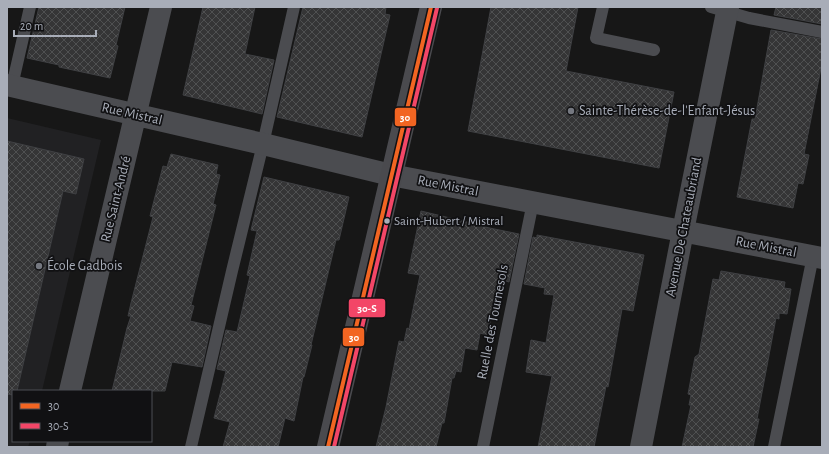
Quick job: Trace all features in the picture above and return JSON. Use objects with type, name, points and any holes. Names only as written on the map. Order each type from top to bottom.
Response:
[{"type":"street","name":"Rue Saint-André","points":[[70,390],[161,7]]},
{"type":"street","points":[[328,447],[431,7]]},
{"type":"street","name":"Avenue De Chateaubriand","points":[[641,447],[683,231],[722,8]]},
{"type":"street","name":"Rue Mistral","points":[[9,86],[263,144],[391,176],[817,257]]},
{"type":"lane","points":[[9,86],[30,7]]},
{"type":"lane","points":[[190,447],[263,144],[294,7]]},
{"type":"lane","points":[[603,7],[596,38],[654,50]]},
{"type":"lane","points":[[722,8],[749,18],[822,32]]},
{"type":"lane","name":"Ruelle des Tournesols","points":[[483,447],[533,202]]},
{"type":"lane","points":[[774,447],[817,257]]},
{"type":"shaded area","name":"École Gadbois","points":[[7,118],[101,140],[42,390],[12,390],[12,442],[30,442],[28,447],[7,447]]},
{"type":"building","points":[[39,7],[125,7],[116,45],[118,46],[110,78],[59,67],[59,65],[27,58]]},
{"type":"building","points":[[203,7],[255,7],[245,54],[274,60],[262,114],[183,95]]},
{"type":"building","points":[[303,7],[386,7],[385,14],[390,15],[362,137],[277,117]]},
{"type":"building","name":"Sainte-Thérèse-de-l'Enfant-Jésus","points":[[491,7],[578,7],[566,71],[674,92],[659,168],[468,131]]},
{"type":"building","points":[[776,7],[822,7],[822,24],[774,15]]},
{"type":"building","points":[[771,30],[822,39],[822,63],[804,154],[809,155],[803,184],[798,183],[793,208],[737,197],[752,119],[755,119]]},
{"type":"building","points":[[7,141],[84,159],[76,194],[63,191],[17,390],[12,390],[12,395],[7,394]]},
{"type":"building","points":[[171,154],[218,165],[216,174],[220,175],[213,204],[216,205],[191,305],[194,306],[190,321],[211,326],[202,367],[172,362],[165,391],[112,390],[131,316],[128,316],[131,303],[153,217],[150,216],[163,166],[167,167]]},
{"type":"building","points":[[264,177],[349,197],[339,240],[336,240],[294,421],[285,418],[278,447],[223,447],[230,422],[214,418],[226,371],[217,369],[226,330],[237,332],[250,276],[247,275],[257,231],[251,230]]},
{"type":"building","points":[[421,211],[475,225],[519,234],[509,282],[503,280],[498,303],[495,302],[487,335],[480,333],[477,350],[465,348],[461,372],[456,371],[454,378],[452,378],[444,423],[442,423],[436,447],[376,447],[386,407],[399,341],[404,342],[407,328],[409,329],[420,275],[408,273]]},
{"type":"building","points":[[537,235],[644,255],[633,311],[622,309],[608,387],[606,386],[594,447],[538,447],[552,376],[526,372],[531,340],[546,343],[554,295],[544,294],[545,288],[524,284],[533,237],[537,238]]},
{"type":"building","points":[[721,271],[785,282],[784,288],[791,289],[787,314],[779,313],[779,319],[776,318],[753,447],[682,447],[691,405],[689,405],[691,395],[688,394],[695,357],[699,354],[713,279],[719,280]]},
{"type":"transit line","name":"30","points":[[328,447],[431,7]]},
{"type":"transit line","name":"30-S","points":[[334,447],[437,8]]},
{"type":"place","name":"Sainte-Thérèse-de-l'Enfant-Jésus","points":[[571,111]]},
{"type":"place","name":"Saint-Hubert / Mistral","points":[[387,221]]},
{"type":"place","name":"École Gadbois","points":[[39,266]]}]
